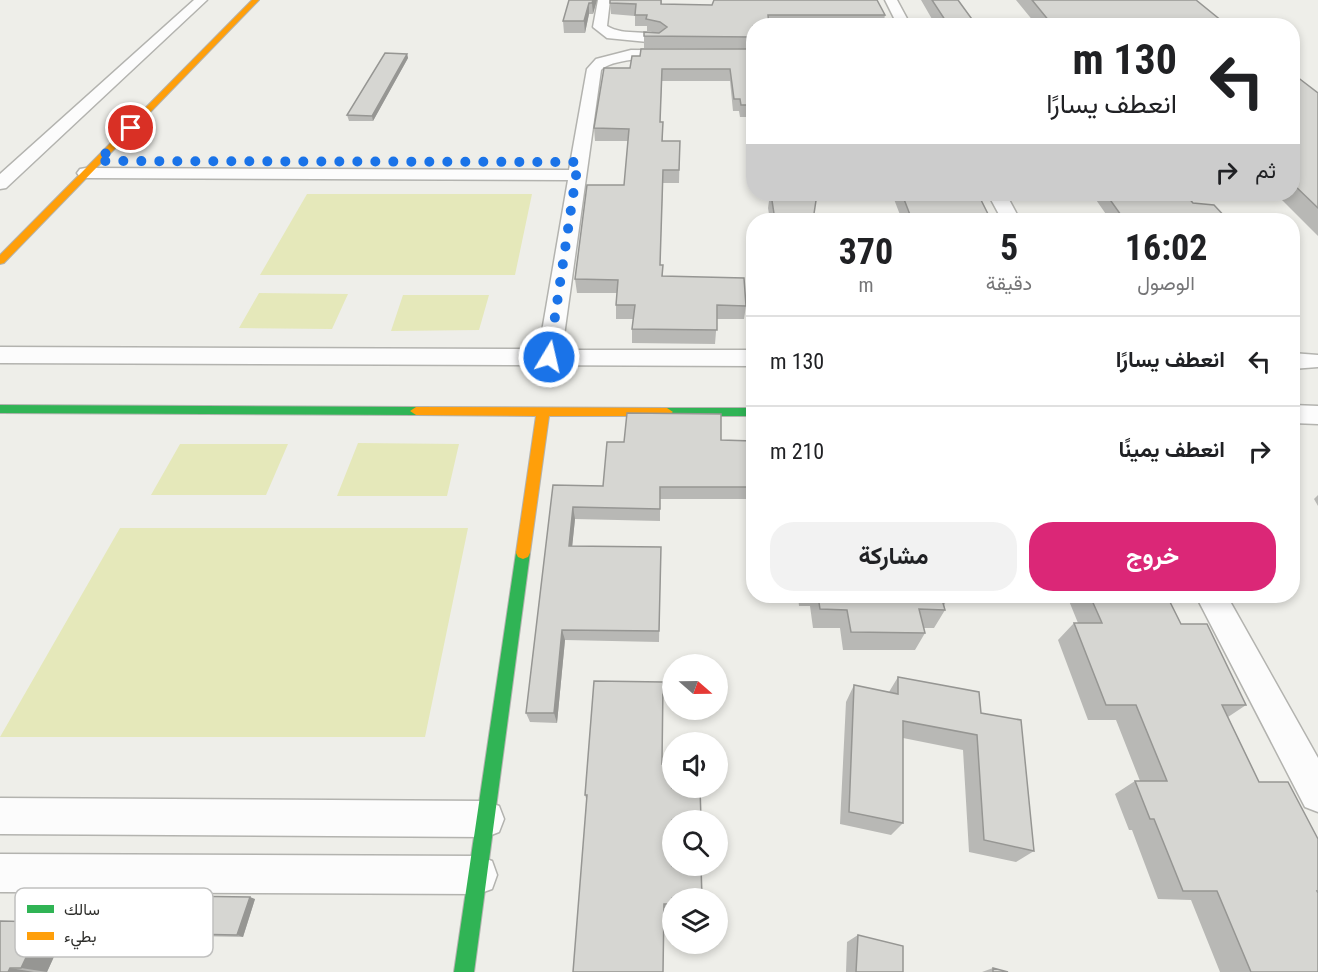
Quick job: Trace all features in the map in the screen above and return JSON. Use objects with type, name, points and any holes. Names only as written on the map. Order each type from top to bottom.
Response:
[{"type":"street","points":[[0,184],[201,0]]},
{"type":"street","points":[[162,76],[239,0]]},
{"type":"street","points":[[0,261],[256,0]]},
{"type":"street","points":[[604,0],[600,27],[612,35],[639,39],[674,39]]},
{"type":"street","points":[[891,0],[900,18]]},
{"type":"street","points":[[549,357],[594,69],[602,62],[630,54],[746,55]]},
{"type":"street","points":[[92,167],[578,168]]},
{"type":"street","points":[[0,355],[746,358]]},
{"type":"street","points":[[0,409],[746,412]]},
{"type":"street","points":[[464,972],[543,411]]},
{"type":"street","points":[[1300,414],[1318,414]]},
{"type":"street","points":[[1215,603],[1318,794]]},
{"type":"street","points":[[0,816],[486,819]]},
{"type":"street","points":[[0,873],[478,875]]},
{"type":"green space","points":[[307,194],[532,194],[515,275],[260,275]]},
{"type":"green space","points":[[259,293],[348,294],[332,329],[239,328]]},
{"type":"green space","points":[[403,295],[489,295],[479,330],[391,331]]},
{"type":"green space","points":[[358,443],[459,444],[447,496],[337,496]]},
{"type":"green space","points":[[180,444],[288,444],[266,495],[151,495]]},
{"type":"green space","points":[[120,528],[468,528],[425,737],[0,737]]},
{"type":"building","points":[[569,0],[593,0],[589,3],[584,21],[563,21]]},
{"type":"building","points":[[610,0],[661,0],[661,4],[712,5],[714,0],[877,0],[885,15],[768,15],[768,18],[746,18],[746,37],[644,36],[644,32],[659,33],[667,27],[660,22],[646,19],[647,15],[635,15],[636,4],[610,3]]},
{"type":"building","points":[[932,0],[958,0],[971,18],[944,18]]},
{"type":"building","points":[[1032,0],[1196,0],[1218,18],[1047,18]]},
{"type":"building","points":[[641,49],[746,49],[746,105],[741,105],[740,99],[734,99],[730,69],[662,69],[660,122],[663,122],[662,141],[680,141],[679,170],[663,170],[660,265],[663,265],[662,276],[744,278],[746,306],[717,305],[717,330],[632,329],[635,305],[616,305],[618,280],[575,279],[587,185],[624,185],[629,129],[594,128],[604,68],[630,68],[632,56],[640,56]]},
{"type":"building","points":[[385,53],[407,54],[372,116],[347,115]]},
{"type":"building","points":[[1300,79],[1318,93],[1318,208],[1300,191]]},
{"type":"building","points":[[772,201],[816,201],[814,213],[774,213]]},
{"type":"building","points":[[905,201],[982,201],[988,213],[909,213]]},
{"type":"building","points":[[1111,201],[1191,201],[1214,205],[1221,213],[1119,213]]},
{"type":"building","points":[[627,413],[721,414],[721,440],[746,441],[746,487],[660,487],[660,509],[573,507],[569,546],[661,547],[659,631],[562,630],[554,713],[526,713],[553,485],[603,486],[607,442],[624,442]]},
{"type":"building","points":[[819,603],[943,603],[945,610],[919,609],[925,633],[851,632],[847,610],[820,609]]},
{"type":"building","points":[[1093,603],[1170,603],[1181,624],[1207,624],[1246,705],[1222,705],[1259,782],[1288,782],[1318,839],[1318,972],[1251,972],[1217,891],[1183,891],[1154,819],[1150,819],[1135,781],[1167,781],[1136,705],[1106,705],[1074,623],[1102,623]]},
{"type":"building","points":[[898,677],[979,692],[981,713],[1021,720],[1034,851],[984,840],[977,735],[903,721],[903,823],[849,812],[854,685],[898,694]]},
{"type":"building","points":[[594,681],[662,682],[662,798],[700,798],[701,810],[662,810],[662,876],[701,876],[702,888],[662,888],[663,972],[573,972],[587,795],[585,795]]},
{"type":"building","points":[[213,896],[250,897],[237,935],[213,935]]},
{"type":"building","points":[[0,921],[15,921],[15,957],[26,957],[21,968],[10,968],[8,972],[0,972]]},
{"type":"building","points":[[858,935],[903,946],[903,972],[856,972]]},
{"type":"building","points":[[993,968],[1008,972],[993,972]]},
{"type":"traffic: fast","points":[[0,409],[416,411]]},
{"type":"traffic: fast","points":[[667,412],[746,412]]},
{"type":"traffic: fast","points":[[464,972],[523,553]]},
{"type":"traffic: slow","points":[[0,261],[256,0]]},
{"type":"traffic: slow","points":[[416,411],[667,412]]},
{"type":"traffic: slow","points":[[523,553],[543,411]]},
{"type":"route","points":[[131,128],[98,161],[578,162],[549,357]]}]
